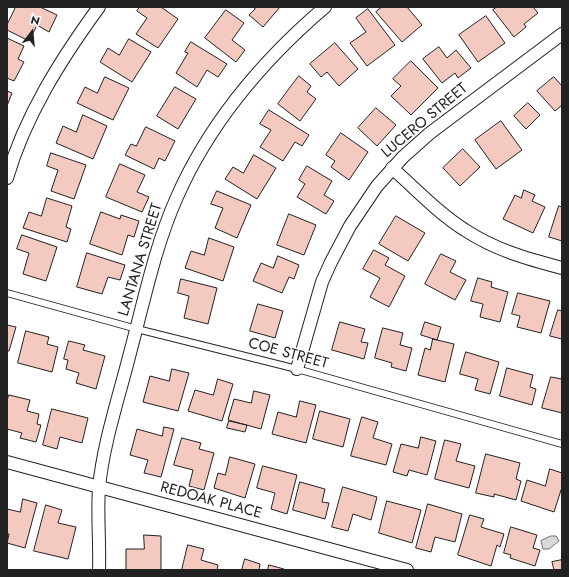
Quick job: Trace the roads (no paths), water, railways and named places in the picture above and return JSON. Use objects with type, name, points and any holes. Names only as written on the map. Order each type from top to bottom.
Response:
[{"type":"street","points":[[7,178],[25,130],[49,83],[77,37],[99,7]]},
{"type":"street","name":"LANTANA STREET","points":[[98,570],[99,488],[110,432],[157,252],[177,198],[195,159],[246,85],[275,53],[324,7]]},
{"type":"street","name":"LUCERO STREET","points":[[297,369],[318,294],[331,262],[360,209],[392,168],[430,133],[562,34]]},
{"type":"street","points":[[392,168],[446,216],[477,237],[504,251],[562,268]]},
{"type":"street","name":"REDOAK PLACE","points":[[7,462],[407,570]]},
{"type":"lane","name":"COE STREET","points":[[7,293],[137,329],[297,369],[562,444]]}]
